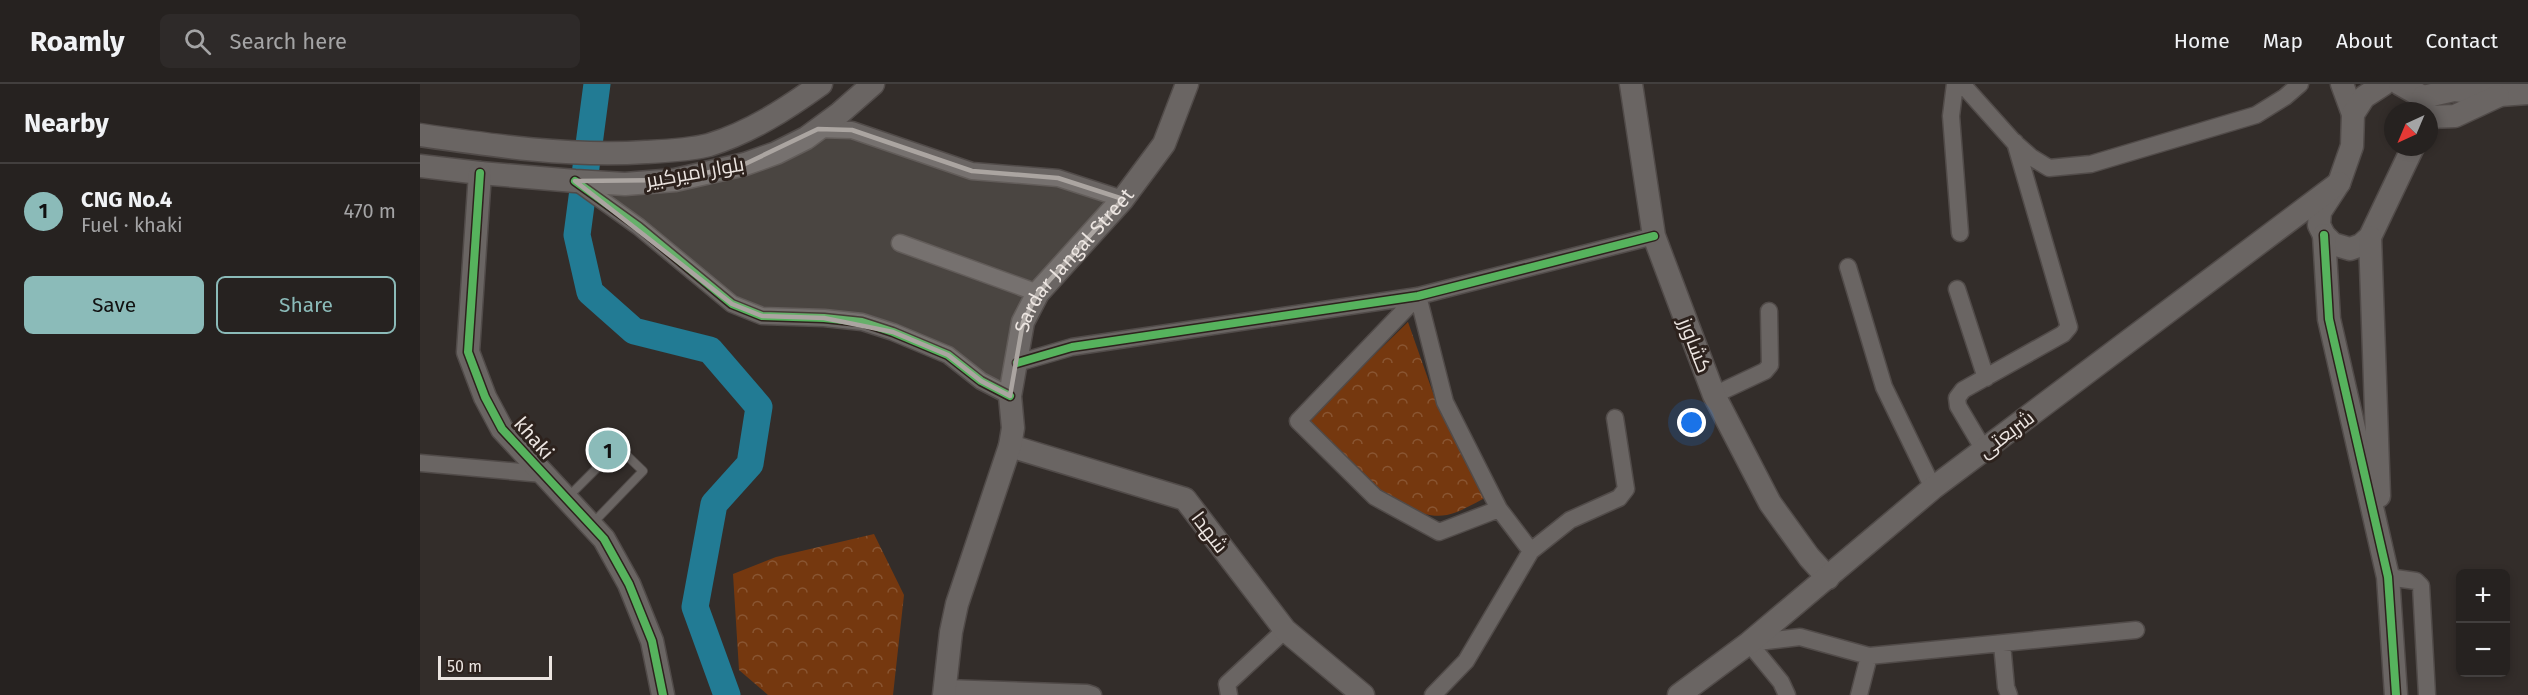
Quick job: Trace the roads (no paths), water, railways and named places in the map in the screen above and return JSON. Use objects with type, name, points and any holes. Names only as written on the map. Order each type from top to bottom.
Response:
[{"type":"street","name":"بلوار امیرکبیر","points":[[420,135],[485,146],[600,155],[666,151],[707,145],[737,135],[768,120],[820,84]]},
{"type":"street","name":"بلوار امیرکبیر","points":[[420,166],[625,184],[675,180],[755,160],[796,143],[818,129],[873,84]]},
{"type":"street","name":"Sardar Jangal Street","points":[[945,692],[951,632],[957,604],[1014,428],[1010,396],[1023,322],[1038,293],[1123,199],[1164,144],[1187,84]]},
{"type":"street","name":"کشاورز","points":[[1631,84],[1654,236],[1714,395],[1770,503],[1809,557],[1828,578]]},
{"type":"street","points":[[1955,84],[1951,116],[1960,233]]},
{"type":"street","points":[[1962,84],[2014,142],[2031,157],[2049,168],[2091,164],[2256,115],[2285,97],[2300,84]]},
{"type":"street","points":[[2342,84],[2353,114],[2352,146],[2339,183],[2320,212],[2319,225],[2324,235],[2334,244],[2350,249],[2361,245],[2370,237],[2409,156]]},
{"type":"street","points":[[2353,114],[2364,97],[2384,84]]},
{"type":"street","points":[[2400,84],[2420,102]]},
{"type":"street","points":[[2438,111],[2455,116],[2500,95],[2528,93]]},
{"type":"street","points":[[818,129],[852,130],[972,171],[1058,178],[1123,199]]},
{"type":"street","points":[[1984,450],[1958,406],[1957,398],[1963,390],[2063,334],[2069,327],[2014,142]]},
{"type":"street","name":"khaki","points":[[480,173],[468,352],[485,397],[502,429],[604,539],[629,584],[652,641],[663,695]]},
{"type":"street","points":[[575,181],[639,227],[732,304],[762,316],[862,322],[948,355],[981,381],[1010,396]]},
{"type":"street","name":"شریعتی","points":[[1679,695],[1749,643],[1933,488],[2339,183]]},
{"type":"street","points":[[2324,235],[2329,319],[2388,577],[2396,695]]},
{"type":"street","points":[[1017,363],[1072,347],[1418,296],[1654,236]]},
{"type":"street","points":[[2370,237],[2381,552]]},
{"type":"street","points":[[900,243],[1038,293]]},
{"type":"street","points":[[1848,267],[1884,387],[1933,488]]},
{"type":"street","points":[[1958,289],[1986,378]]},
{"type":"street","points":[[1418,296],[1445,402],[1499,509],[1531,551]]},
{"type":"street","points":[[1418,296],[1298,421],[1375,497],[1439,532],[1499,509]]},
{"type":"street","points":[[1714,395],[1765,371],[1770,365],[1769,311]]},
{"type":"street","points":[[1433,695],[1466,661],[1531,551],[1570,520],[1619,498],[1626,489],[1615,418]]},
{"type":"street","name":"شهدا","points":[[1010,446],[1185,499],[1285,630],[1363,695]]},
{"type":"street","points":[[420,463],[543,474]]},
{"type":"street","points":[[2388,577],[2416,581],[2421,586],[2427,695]]},
{"type":"street","points":[[1229,695],[1227,684],[1285,630]]},
{"type":"street","points":[[1749,643],[1800,637],[1869,656],[2136,630]]},
{"type":"street","points":[[1749,643],[1781,682],[1787,695]]},
{"type":"street","points":[[2002,644],[2006,687],[2009,695]]},
{"type":"street","points":[[1859,695],[1869,656]]},
{"type":"street","points":[[945,692],[1087,693],[1093,695]]},
{"type":"lane","points":[[566,499],[618,447],[643,471],[591,525]]},
{"type":"waterway","points":[[597,84],[577,235],[590,292],[634,331],[710,350],[759,407],[750,464],[714,504],[695,607],[727,695]]},
{"type":"place","name":"CNG No.4","points":[[608,450]]}]
